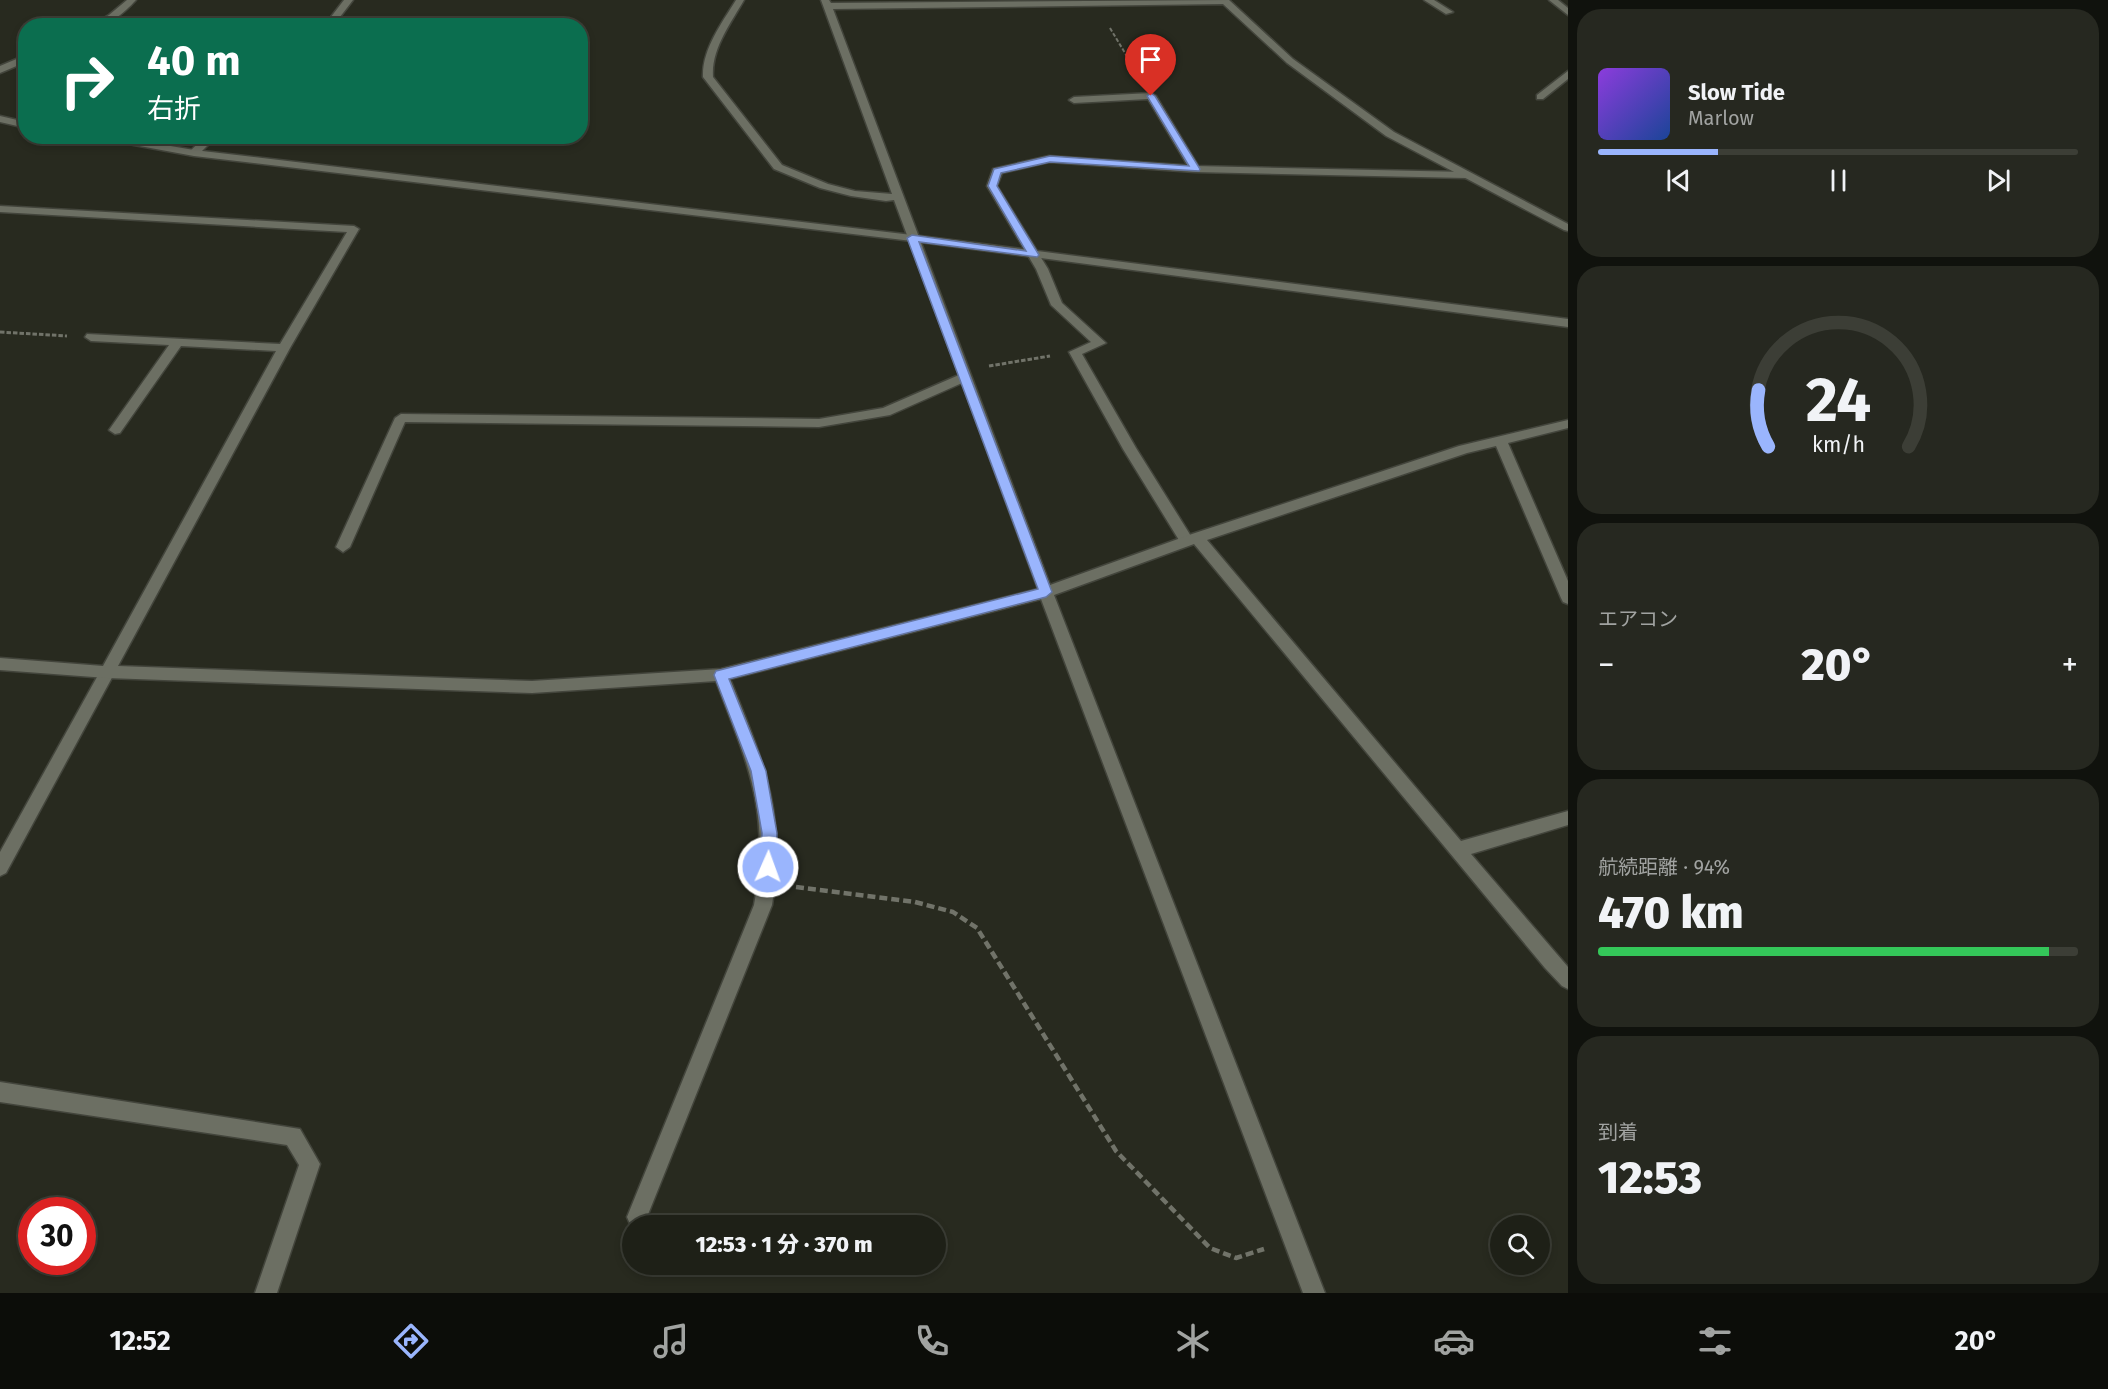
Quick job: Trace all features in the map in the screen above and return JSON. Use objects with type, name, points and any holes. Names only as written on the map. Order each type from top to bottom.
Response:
[{"type":"street","points":[[110,18],[132,0]]},
{"type":"street","points":[[334,18],[349,0]]},
{"type":"street","points":[[740,0],[715,45],[706,71],[708,77],[778,167],[834,189],[886,198],[897,196]]},
{"type":"street","points":[[1428,0],[1449,12]]},
{"type":"street","points":[[1553,0],[1568,12]]},
{"type":"street","points":[[1314,1293],[912,238],[826,3],[1225,1],[1290,61],[1381,128],[1568,228]]},
{"type":"street","points":[[0,70],[18,62]]},
{"type":"street","points":[[1540,97],[1568,74]]},
{"type":"street","points":[[1074,100],[1151,96],[1195,169]]},
{"type":"street","points":[[0,119],[18,123]]},
{"type":"street","points":[[139,144],[194,153],[912,238],[1568,323]]},
{"type":"street","points":[[194,153],[204,144]]},
{"type":"street","points":[[1466,175],[1195,169],[1050,159],[997,171],[992,186],[1034,255],[1057,305],[1100,343],[1074,352],[1130,449],[1192,540],[1566,976]]},
{"type":"street","points":[[0,209],[354,229],[284,348],[0,868]]},
{"type":"street","points":[[91,337],[284,348]]},
{"type":"street","points":[[115,430],[178,342]]},
{"type":"street","points":[[343,547],[401,418],[819,423],[886,411],[964,373]]},
{"type":"street","points":[[0,664],[107,672],[532,687],[721,675],[1046,592],[1192,540],[1464,449],[1565,428]]},
{"type":"street","points":[[1501,441],[1568,598]]},
{"type":"street","points":[[638,1215],[763,904],[767,884],[769,833],[758,771],[721,675]]},
{"type":"street","points":[[1457,850],[1568,818]]},
{"type":"street","points":[[0,1092],[292,1136],[310,1164],[266,1293]]},
{"type":"path","points":[[1094,2],[1151,96]]},
{"type":"path","points":[[0,332],[91,337]]},
{"type":"path","points":[[964,373],[1074,352]]},
{"type":"path","points":[[767,884],[915,902],[953,912],[976,928],[1116,1151],[1210,1248],[1236,1258],[1294,1240]]},
{"type":"route","points":[[768,867],[769,833],[758,771],[721,675],[1046,592],[912,238],[1034,255],[992,186],[997,171],[1050,159],[1195,169],[1151,96]]}]
